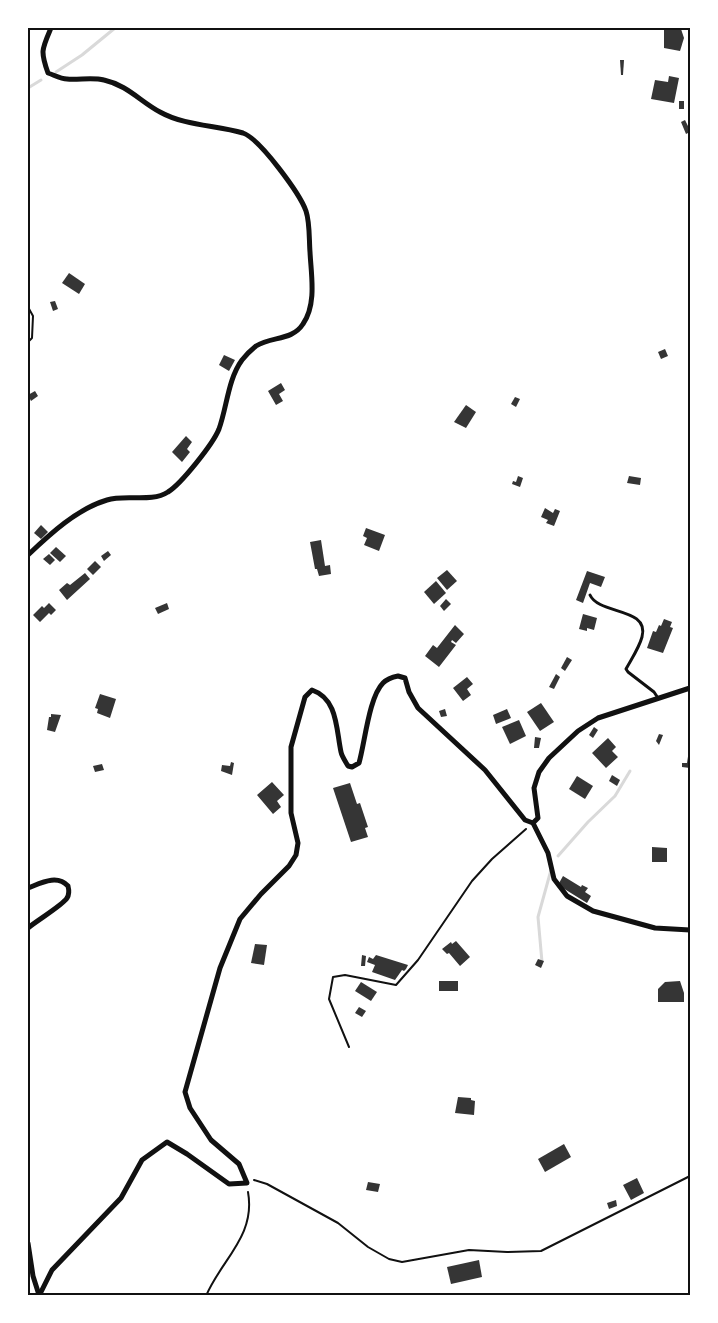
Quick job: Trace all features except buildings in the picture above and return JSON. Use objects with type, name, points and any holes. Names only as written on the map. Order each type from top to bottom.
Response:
[{"type":"street","points":[[28,555],[54,531],[85,510],[108,499],[155,497],[167,492],[197,462],[219,430],[236,368],[258,345],[291,335],[303,324],[310,310],[311,296],[307,213],[297,192],[263,149],[245,134],[180,120],[160,112],[133,92],[104,80],[65,79],[48,73],[42,56],[44,43],[50,28]]},
{"type":"street","points":[[39,1295],[52,1270],[121,1198],[142,1160],[167,1142],[229,1184],[246,1183],[239,1164],[211,1140],[190,1108],[186,1092],[220,968],[240,919],[261,894],[290,866],[296,855],[298,843],[291,813],[291,747],[305,697],[312,690],[321,693],[333,710],[342,754],[348,766],[352,767],[359,763],[377,691],[384,682],[391,678],[398,676],[405,678],[409,692],[418,708],[485,770],[525,820],[533,823],[548,852],[554,879],[566,896],[593,911],[655,928],[690,930]]},
{"type":"street","points":[[533,823],[538,818],[534,788],[538,772],[549,758],[578,731],[598,718],[690,688]]},
{"type":"street","points":[[28,888],[49,881],[59,880],[68,886],[69,892],[67,898],[59,906],[28,928]]},
{"type":"street","points":[[28,1243],[39,1295]]},
{"type":"lane","points":[[590,595],[592,600],[600,604],[638,619],[642,627],[642,635],[626,669],[654,692],[658,698]]},
{"type":"path","points":[[28,307],[33,316],[32,338],[28,342]]},
{"type":"path","points":[[349,1047],[329,999],[333,977],[345,975],[396,985],[418,960],[472,881],[492,859],[533,823]]},
{"type":"path","points":[[244,1177],[267,1184],[338,1223],[368,1247],[389,1259],[402,1262],[469,1250],[541,1251],[690,1176]]},
{"type":"path","points":[[206,1296],[246,1229],[250,1202],[246,1183]]},
{"type":"waterway","points":[[56,72],[82,55],[115,28]]},
{"type":"waterway","points":[[28,88],[41,80]]},
{"type":"waterway","points":[[558,856],[588,822],[615,796],[630,771]]},
{"type":"waterway","points":[[542,962],[538,917],[551,870]]}]
